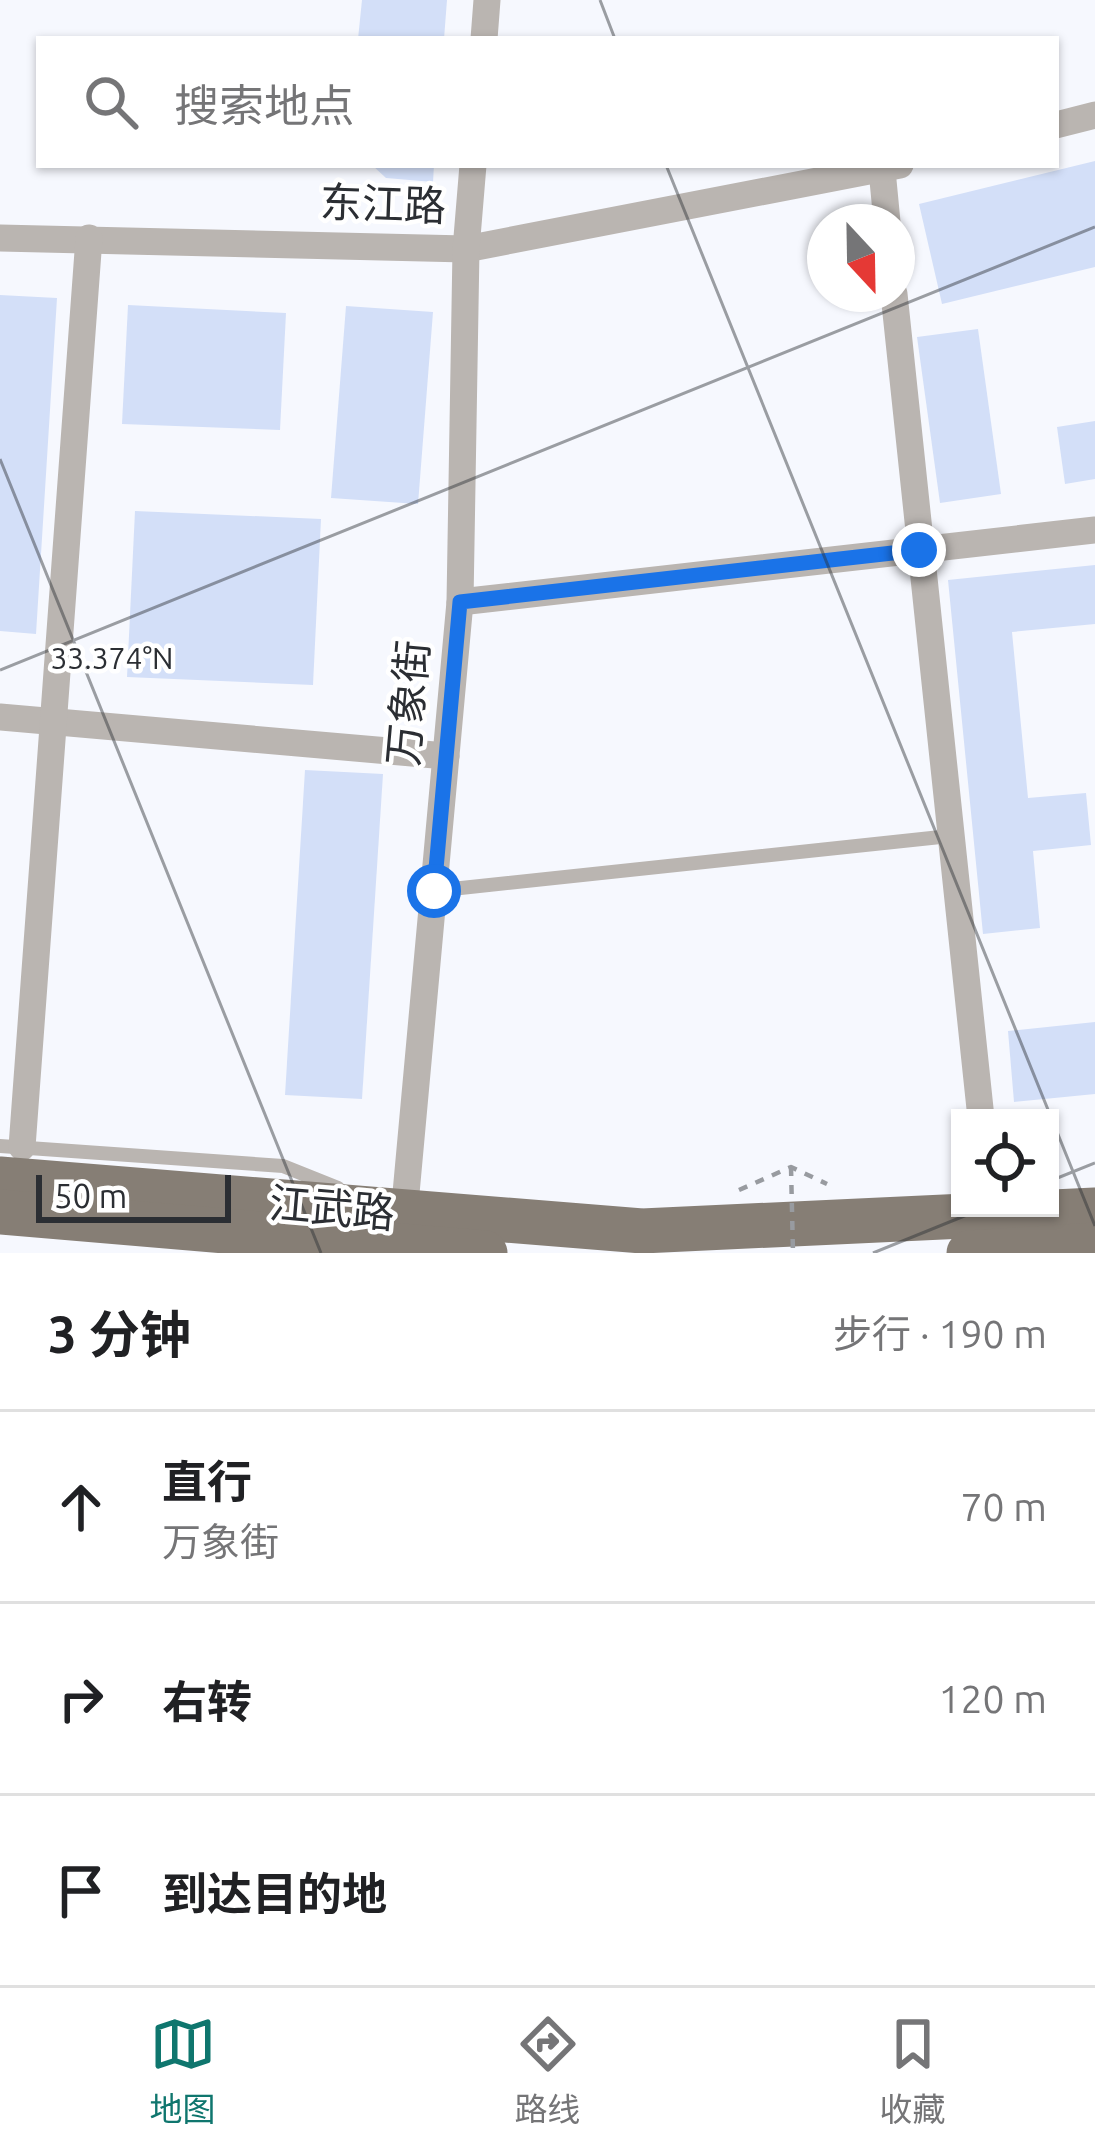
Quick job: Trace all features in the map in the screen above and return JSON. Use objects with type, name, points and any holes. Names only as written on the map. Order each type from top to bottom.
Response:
[{"type":"main road","name":"江武路","points":[[7,1158],[485,1253]]},
{"type":"main road","name":"江武路","points":[[0,1212],[402,1238],[984,1226],[1095,1210]]},
{"type":"main road","name":"江武路","points":[[984,1226],[1095,1244]]},
{"type":"street","points":[[484,36],[487,0]]},
{"type":"street","points":[[1059,124],[1095,115]]},
{"type":"street","name":"万象街","points":[[402,1238],[460,602],[466,249],[473,168]]},
{"type":"street","name":"东江路","points":[[0,238],[466,249],[886,168]]},
{"type":"street","points":[[888,204],[891,168]]},
{"type":"street","points":[[7,1158],[57,721],[89,238]]},
{"type":"street","points":[[896,312],[980,1109]]},
{"type":"street","points":[[460,602],[1095,530]]},
{"type":"street","points":[[0,717],[446,756]]},
{"type":"lane","points":[[434,891],[950,836]]},
{"type":"path","points":[[790,1167],[793,1253]]},
{"type":"building","points":[[362,0],[447,0],[444,36],[358,36]]},
{"type":"building","points":[[1095,161],[1095,267],[942,304],[919,204]]},
{"type":"building","points":[[375,168],[434,168],[433,182],[386,178]]},
{"type":"building","points":[[0,295],[57,298],[36,634],[0,631]]},
{"type":"building","points":[[128,305],[286,313],[280,430],[122,424]]},
{"type":"building","points":[[346,306],[433,312],[418,504],[331,498]]},
{"type":"building","points":[[978,329],[1001,494],[940,503],[917,337]]},
{"type":"building","points":[[1095,421],[1095,479],[1065,484],[1057,427]]},
{"type":"building","points":[[135,511],[321,519],[313,685],[127,677]]},
{"type":"building","points":[[1095,565],[1095,624],[1012,632],[1028,798],[1086,793],[1091,845],[1033,851],[1040,928],[983,934],[948,580]]},
{"type":"building","points":[[305,770],[383,774],[362,1099],[285,1095]]},
{"type":"building","points":[[1095,1022],[1095,1094],[1014,1102],[1008,1031]]},
{"type":"route","points":[[434,891],[460,602],[919,550]]}]
